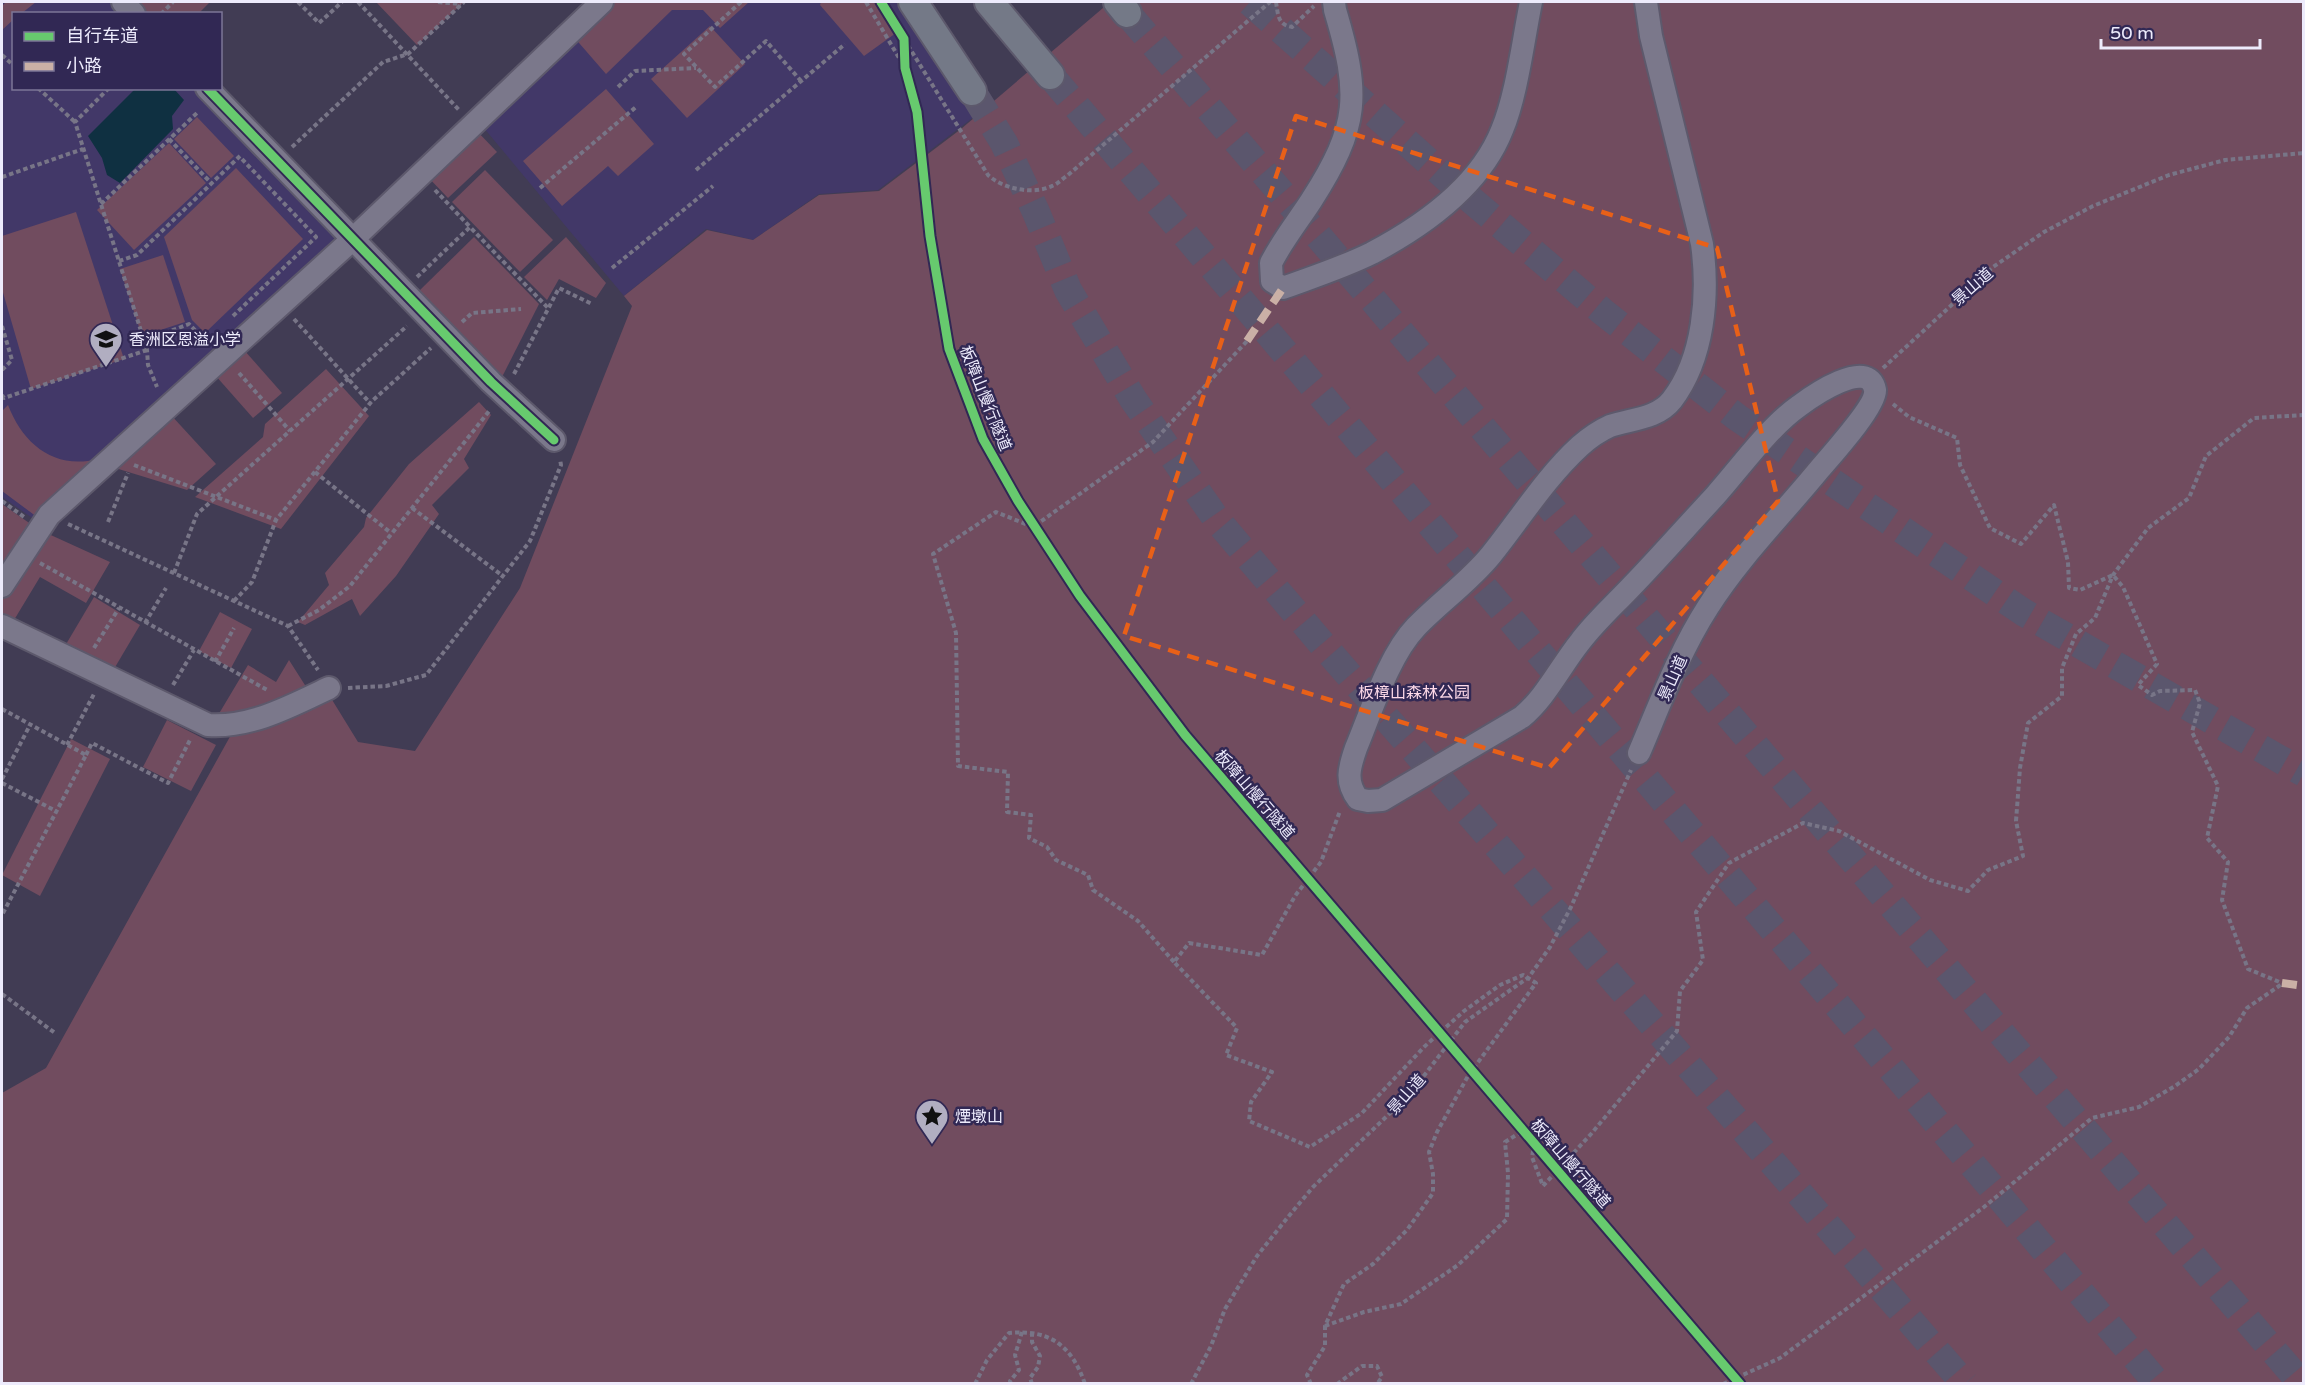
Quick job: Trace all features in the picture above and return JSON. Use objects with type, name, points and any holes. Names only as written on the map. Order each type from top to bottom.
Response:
[{"type":"main road","points":[[913,2],[972,91]]},
{"type":"main road","points":[[990,2],[1050,75]]},
{"type":"street","points":[[2,586],[49,515],[353,239],[602,2]]},
{"type":"street","points":[[1334,2],[1349,63],[1353,88],[1352,112],[1346,134],[1332,167],[1271,263],[1272,281],[1283,288],[1371,253],[1391,242],[1437,211],[1470,180],[1494,148],[1509,111],[1531,2]]},
{"type":"street","points":[[1646,2],[1651,36],[1702,244],[1705,269],[1703,306],[1697,347],[1690,368],[1670,403],[1658,411],[1608,427],[1580,446],[1561,465],[1481,566],[1416,627],[1394,660],[1350,763],[1349,786],[1358,799],[1382,800],[1522,717],[1536,704],[1581,641],[1788,414],[1827,386],[1847,378],[1863,377],[1872,386]]},
{"type":"street","points":[[209,90],[423,312],[554,440]]},
{"type":"street","name":"景山道","points":[[1639,753],[1688,644],[1707,608],[1731,575],[1854,428],[1874,397],[1872,386]]},
{"type":"street","points":[[2,626],[208,725],[227,726],[279,712],[329,688]]},
{"type":"path","points":[[298,2],[319,23],[342,2]]},
{"type":"path","points":[[358,2],[473,124]]},
{"type":"path","points":[[438,2],[463,3]]},
{"type":"path","points":[[741,2],[684,54],[715,87],[766,40],[801,81]]},
{"type":"path","points":[[866,2],[907,72]]},
{"type":"path","points":[[898,30],[988,175],[995,182],[1006,186],[1033,190],[1051,187],[1063,179],[1270,2]]},
{"type":"path","points":[[1276,2],[1279,20],[1284,26],[1292,27],[1319,2]]},
{"type":"path","points":[[278,161],[383,62],[408,54],[463,3]]},
{"type":"path","points":[[904,39],[907,72]]},
{"type":"path","points":[[696,170],[845,44]]},
{"type":"path","points":[[618,87],[635,71],[697,68]]},
{"type":"path","points":[[40,90],[75,122],[147,350],[148,365],[156,387],[165,380]]},
{"type":"path","points":[[75,122],[107,90]]},
{"type":"path","points":[[190,105],[205,120]]},
{"type":"path","points":[[540,188],[636,107]]},
{"type":"path","points":[[101,204],[198,112]]},
{"type":"path","points":[[170,139],[212,183]]},
{"type":"path","points":[[2,177],[83,149]]},
{"type":"path","points":[[231,317],[316,237],[233,149]]},
{"type":"path","points":[[119,261],[137,255],[240,156]]},
{"type":"path","points":[[420,175],[548,308]]},
{"type":"path","points":[[612,268],[713,186]]},
{"type":"path","points":[[403,290],[470,227]]},
{"type":"path","points":[[288,626],[319,610],[350,586],[504,393],[558,288],[592,304]]},
{"type":"path","points":[[281,304],[370,404]]},
{"type":"path","points":[[234,601],[252,582],[276,520],[370,404],[472,313],[520,309]]},
{"type":"path","points":[[174,573],[198,514],[423,312]]},
{"type":"path","points":[[144,341],[189,324],[206,342]]},
{"type":"path","points":[[2,326],[12,360],[2,369]]},
{"type":"path","points":[[197,349],[214,333]]},
{"type":"path","points":[[1247,341],[1153,442],[1033,527],[996,512],[933,554],[956,633],[958,766],[1008,772],[1007,812],[1030,815],[1029,838],[1047,847],[1056,860],[1088,875],[1094,890],[1138,921],[1237,1028],[1226,1055],[1272,1072],[1251,1102],[1249,1120],[1310,1147],[1362,1113],[1424,1047],[1464,1011],[1500,986],[1523,975],[1536,983],[1468,1076],[1437,1132],[1429,1152],[1433,1174],[1433,1193],[1407,1230],[1373,1264],[1344,1284],[1325,1326],[1325,1346],[1307,1375],[1311,1383]]},
{"type":"path","points":[[2,395],[4,398],[147,350]]},
{"type":"path","points":[[239,373],[290,431]]},
{"type":"path","points":[[1872,386],[1909,417],[1957,438],[1960,465],[1990,528],[2021,544],[2054,505],[2068,562],[2070,588],[2080,590],[2113,575]]},
{"type":"path","points":[[1325,1326],[1364,1312],[1401,1304],[1458,1265],[1507,1219],[1508,1173],[1505,1142],[1526,1129],[1536,1135],[1532,1157],[1543,1186],[1591,1134],[1677,1031],[1680,991],[1703,960],[1696,912],[1729,863],[1803,823],[1839,831],[1930,880],[1968,891],[1988,870],[2023,856],[2016,821],[2020,768],[2028,723],[2062,696],[2062,668],[2076,634],[2095,618],[2113,575],[2148,528],[2189,498],[2205,456],[2254,418],[2304,415]]},
{"type":"path","points":[[49,515],[288,626],[329,688],[386,686],[426,675],[530,541],[561,465],[554,440]]},
{"type":"path","points":[[108,522],[131,464],[276,520]]},
{"type":"path","points":[[315,472],[391,533]]},
{"type":"path","points":[[412,508],[503,576]]},
{"type":"path","points":[[1024,511],[1043,539]]},
{"type":"path","points":[[23,553],[294,705]]},
{"type":"path","points":[[1723,1383],[1780,1358],[1984,1207],[2092,1118],[2139,1107],[2199,1069],[2229,1037],[2247,1008],[2282,983],[2248,969],[2222,900],[2228,862],[2207,838],[2218,786],[2192,732],[2200,703],[2195,690],[2160,691],[2152,695],[2138,685],[2157,664],[2123,587],[2113,575]]},
{"type":"path","points":[[146,623],[166,588]]},
{"type":"path","points":[[84,666],[119,608]]},
{"type":"path","points":[[216,662],[234,628]]},
{"type":"path","points":[[162,703],[194,650]]},
{"type":"path","points":[[67,744],[96,690]]},
{"type":"path","points":[[2,709],[86,755]]},
{"type":"path","points":[[30,724],[2,781],[56,811]]},
{"type":"path","points":[[2,915],[92,743],[168,783],[190,740]]},
{"type":"path","points":[[1174,962],[1189,943],[1262,955],[1295,896],[1321,862],[1349,786]]},
{"type":"path","points":[[1300,870],[1316,888]]},
{"type":"path","points":[[2,994],[55,1032]]},
{"type":"path","points":[[1431,1023],[1455,1050]]},
{"type":"path","points":[[1462,1059],[1478,1077]]},
{"type":"path","points":[[1011,1383],[1012,1377],[1019,1370],[1015,1355],[1022,1332]]},
{"type":"path","points":[[1032,1332],[1032,1342],[1040,1356],[1038,1367],[1030,1378],[1032,1383]]},
{"type":"path","points":[[975,1383],[987,1360],[1009,1333],[1032,1332],[1062,1344],[1081,1372],[1085,1383]]},
{"type":"path","points":[[1337,1383],[1362,1366],[1377,1366],[1382,1377],[1377,1383]]},
{"type":"path","points":[[1732,1374],[1740,1383]]},
{"type":"highlighted area","points":[[1296,116],[1717,248],[1778,501],[1549,768],[1124,636]]},
{"type":"shaded area","name":"香洲区恩溢小学","points":[[2,2],[121,2],[132,12],[12,12],[12,90],[207,90],[352,239],[41,524],[2,497]]},
{"type":"shaded area","points":[[603,2],[910,2],[983,110],[878,190],[819,194],[753,240],[706,229],[624,296],[478,121]]},
{"type":"green space","points":[[6,2],[36,2],[23,12],[12,12],[12,21],[2,30],[2,6]]},
{"type":"green space","points":[[138,2],[210,2],[200,12],[144,12],[136,4]]},
{"type":"green space","points":[[376,2],[464,2],[417,45]]},
{"type":"green space","points":[[609,2],[749,2],[720,28],[703,10],[672,10],[606,74],[573,36]]},
{"type":"green space","points":[[821,2],[876,2],[896,33],[864,56],[820,5]]},
{"type":"green space","name":"板樟山森林公园","points":[[1110,2],[2303,2],[2303,1383],[2,1383],[2,1093],[46,1068],[237,724],[326,690],[358,742],[415,751],[520,588],[632,306],[624,296],[707,230],[753,240],[819,195],[879,191],[961,129]]},
{"type":"green space","points":[[710,26],[745,64],[687,118],[651,79]]},
{"type":"green space","points":[[606,89],[654,144],[618,176],[608,166],[562,206],[523,161]]},
{"type":"green space","points":[[197,117],[234,156],[211,178],[174,139]]},
{"type":"green space","points":[[475,129],[497,152],[448,198],[426,175]]},
{"type":"green space","points":[[169,143],[206,183],[134,250],[97,210]]},
{"type":"green space","points":[[236,168],[303,239],[205,333],[192,320],[164,237]]},
{"type":"green space","points":[[485,170],[553,240],[520,272],[452,202]]},
{"type":"green space","points":[[76,212],[124,359],[31,389],[2,289],[2,236]]},
{"type":"green space","points":[[474,237],[539,304],[502,377],[419,291]]},
{"type":"green space","points":[[566,237],[606,283],[596,298],[559,279],[547,300],[524,277]]},
{"type":"green space","points":[[163,255],[185,322],[142,336],[120,269]]},
{"type":"green space","points":[[244,350],[282,393],[253,418],[215,375]]},
{"type":"green space","points":[[326,369],[369,416],[281,529],[195,497],[263,437],[265,424]]},
{"type":"green space","points":[[479,402],[491,415],[464,459],[469,468],[432,505],[439,514],[396,576],[360,616],[352,599],[305,625],[298,622],[329,585],[325,573],[364,527],[366,518],[409,464]]},
{"type":"green space","points":[[8,405],[22,431],[42,451],[67,461],[98,459],[37,517],[2,491],[2,411]]},
{"type":"green space","points":[[170,414],[216,464],[187,490],[112,467]]},
{"type":"green space","points":[[2,504],[35,527],[2,576]]},
{"type":"green space","points":[[42,531],[110,562],[86,603],[40,577],[11,625],[2,621],[2,591]]},
{"type":"green space","points":[[94,597],[140,625],[111,674],[65,646]]},
{"type":"green space","points":[[220,612],[252,629],[231,668],[199,651]]},
{"type":"green space","points":[[289,660],[310,693],[214,722],[248,665],[276,682]]},
{"type":"green space","points":[[167,720],[216,745],[191,791],[143,767]]},
{"type":"green space","points":[[71,739],[110,759],[40,896],[2,875]]},
{"type":"water","points":[[134,90],[175,90],[184,100],[172,116],[173,129],[120,183],[107,175],[102,158],[88,136]]},
{"type":"tunnel","points":[[1250,2],[1469,198],[1603,312],[1738,418],[2023,612],[2304,773]]},
{"type":"tunnel","points":[[1127,13],[2302,1384]]},
{"type":"tunnel","points":[[1050,75],[2158,1384]]},
{"type":"tunnel","points":[[972,91],[1004,143],[1068,290],[1133,399],[1217,520],[1965,1384]]},
{"type":"marked path","points":[[1247,341],[1283,288]]},
{"type":"marked path","points":[[2282,983],[2304,986]]},
{"type":"cycle path","name":"板障山慢行隧道","points":[[881,2],[904,39],[905,68],[917,112],[930,236],[949,349],[983,439],[1018,501],[1080,596],[1185,735],[1740,1384]]},
{"type":"cycle path","points":[[209,90],[491,382],[554,440]]},
{"type":"place","name":"香洲区恩溢小学","points":[[106,368]]},
{"type":"place","name":"煙墩山","points":[[932,1145]]}]
